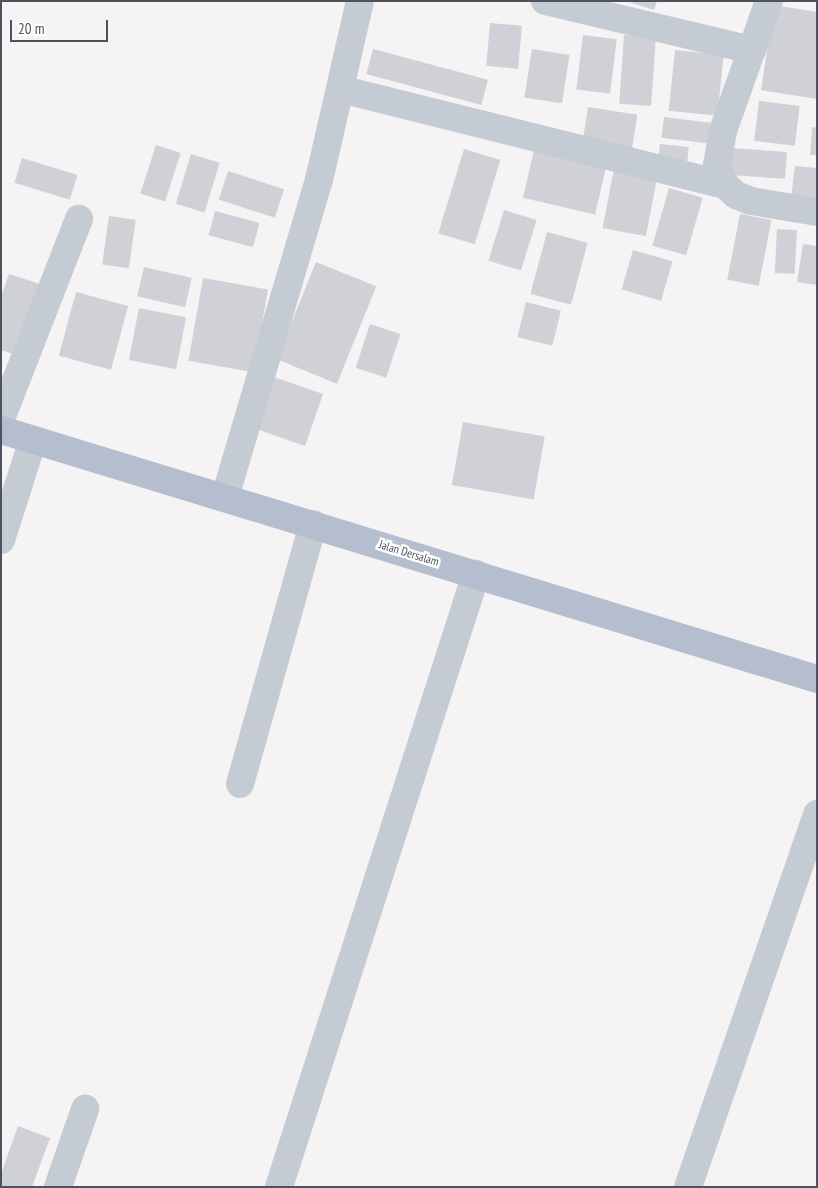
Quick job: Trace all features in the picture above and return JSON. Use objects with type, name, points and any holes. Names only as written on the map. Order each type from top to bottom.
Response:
[{"type":"main road","name":"Jalan Dersalam","points":[[1,430],[226,497],[817,679]]},
{"type":"street","points":[[226,497],[319,180],[360,1]]},
{"type":"street","points":[[545,1],[752,50]]},
{"type":"street","points":[[725,185],[717,165],[718,151],[769,1]]},
{"type":"street","points":[[340,89],[725,185],[745,199],[817,212]]},
{"type":"street","points":[[1,419],[79,219]]},
{"type":"street","points":[[1,540],[33,440]]},
{"type":"street","points":[[240,784],[313,524]]},
{"type":"street","points":[[279,1187],[476,574]]},
{"type":"street","points":[[695,1185],[817,814]]},
{"type":"street","points":[[58,1187],[85,1109]]},
{"type":"building","points":[[626,1],[657,1],[654,10]]},
{"type":"building","points":[[774,5],[817,12],[817,99],[761,90]]},
{"type":"building","points":[[490,23],[522,26],[518,69],[486,66]]},
{"type":"building","points":[[583,35],[617,39],[610,94],[576,90]]},
{"type":"building","points":[[624,35],[656,37],[651,106],[619,104]]},
{"type":"building","points":[[373,49],[488,80],[481,105],[366,74]]},
{"type":"building","points":[[532,49],[570,55],[562,103],[524,97]]},
{"type":"building","points":[[675,50],[724,55],[717,116],[669,111]]},
{"type":"building","points":[[759,101],[800,106],[795,146],[754,141]]},
{"type":"building","points":[[588,107],[637,115],[632,151],[582,144]]},
{"type":"building","points":[[664,117],[711,123],[708,144],[661,138]]},
{"type":"building","points":[[812,127],[817,128],[817,155],[810,155]]},
{"type":"building","points":[[660,144],[689,147],[687,166],[658,163]]},
{"type":"building","points":[[156,145],[181,153],[165,202],[140,194]]},
{"type":"building","points":[[731,148],[787,152],[785,179],[729,175]]},
{"type":"building","points":[[464,149],[500,160],[475,244],[438,233]]},
{"type":"building","points":[[534,150],[606,167],[595,214],[523,198]]},
{"type":"building","points":[[191,154],[220,163],[204,212],[176,204]]},
{"type":"building","points":[[22,158],[77,175],[70,200],[14,183]]},
{"type":"building","points":[[795,166],[817,168],[817,201],[791,198]]},
{"type":"building","points":[[614,169],[657,177],[646,236],[603,228]]},
{"type":"building","points":[[228,171],[284,189],[275,218],[219,200]]},
{"type":"building","points":[[669,188],[703,198],[686,255],[652,246]]},
{"type":"building","points":[[504,210],[537,220],[521,271],[489,261]]},
{"type":"building","points":[[215,211],[259,223],[253,247],[209,235]]},
{"type":"building","points":[[740,214],[771,220],[759,286],[727,280]]},
{"type":"building","points":[[109,216],[136,220],[129,268],[102,265]]},
{"type":"building","points":[[777,229],[797,230],[795,274],[775,273]]},
{"type":"building","points":[[547,232],[588,243],[571,305],[530,294]]},
{"type":"building","points":[[803,244],[817,246],[817,285],[797,282]]},
{"type":"building","points":[[633,250],[672,261],[661,301],[622,289]]},
{"type":"building","points":[[316,262],[376,286],[337,384],[277,359]]},
{"type":"building","points":[[144,267],[192,278],[185,307],[137,296]]},
{"type":"building","points":[[9,274],[43,285],[19,356],[1,350],[1,297]]},
{"type":"building","points":[[203,278],[268,289],[253,372],[188,361]]},
{"type":"building","points":[[76,292],[128,306],[111,370],[59,356]]},
{"type":"building","points":[[526,302],[561,311],[552,346],[517,337]]},
{"type":"building","points":[[139,308],[186,317],[176,369],[129,360]]},
{"type":"building","points":[[370,324],[400,334],[386,378],[356,368]]},
{"type":"building","points":[[271,376],[323,394],[305,446],[253,428]]},
{"type":"building","points":[[463,422],[545,436],[534,499],[452,485]]},
{"type":"building","points":[[18,1126],[50,1138],[32,1187],[1,1187],[1,1174]]}]
